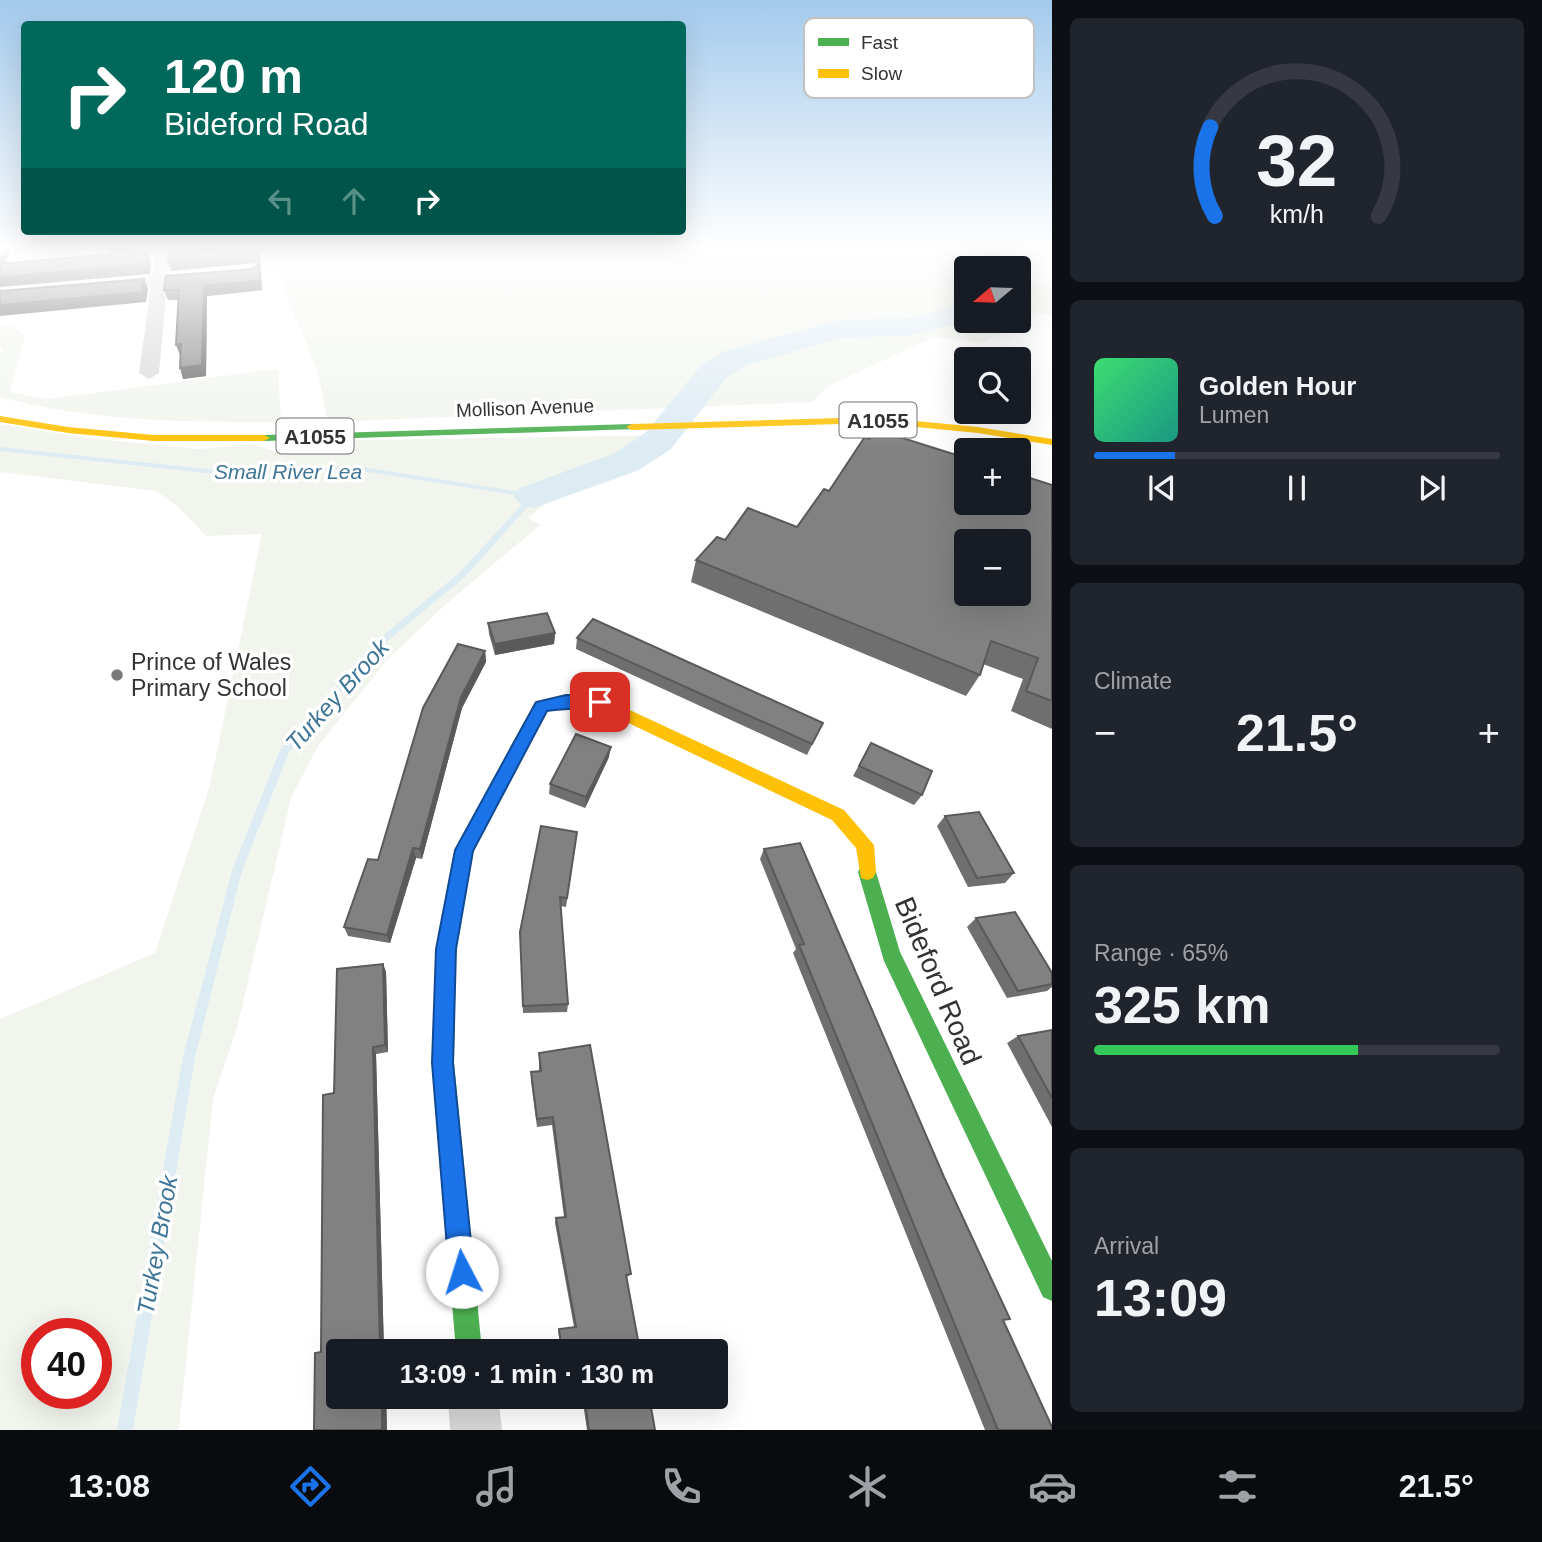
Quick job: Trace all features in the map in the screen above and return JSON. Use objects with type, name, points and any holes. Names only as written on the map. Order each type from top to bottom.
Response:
[{"type":"main road","name":"Mollison Avenue","points":[[0,419],[68,430],[153,438],[275,438],[631,425],[875,420],[978,430],[1052,442]]},
{"type":"main road","name":"Bideford Road","points":[[468,1339],[443,1063],[446,949],[464,850],[541,706],[566,701],[600,702],[838,815],[865,845],[867,880],[891,954],[1052,1288]]},
{"type":"street","points":[[149,373],[155,316]]},
{"type":"street","points":[[474,1409],[476,1430]]},
{"type":"shaded area","points":[[295,316],[954,316],[954,333],[1002,333],[984,343],[933,337],[827,387],[812,402],[328,422],[318,373]]},
{"type":"shaded area","points":[[10,326],[25,336],[10,392],[47,399],[278,369],[281,422],[175,421],[104,416],[0,397],[0,355],[4,349],[0,346],[0,327]]},
{"type":"shaded area","points":[[0,424],[87,438],[199,449],[254,444],[286,456],[296,441],[678,435],[636,463],[559,494],[528,518],[540,525],[444,606],[386,661],[318,746],[291,798],[237,1028],[213,1099],[179,1430],[0,1430],[0,1019],[155,953],[210,785],[262,534],[206,536],[177,506],[156,491],[0,472]]},
{"type":"building","points":[[178,316],[203,316],[202,365],[180,368],[181,344],[176,345]]},
{"type":"building","points":[[877,430],[954,454],[954,515],[1031,515],[1031,478],[1052,485],[1052,701],[1026,691],[1038,658],[991,641],[980,675],[696,560],[717,537],[725,540],[748,508],[797,527],[824,489],[829,491],[864,438],[870,439]]},
{"type":"building","points":[[547,613],[555,633],[495,644],[488,623]]},
{"type":"building","points":[[593,619],[823,723],[812,744],[577,638]]},
{"type":"building","points":[[458,644],[485,651],[461,697],[420,849],[413,848],[387,935],[344,927],[368,859],[378,860],[423,708]]},
{"type":"building","points":[[576,734],[611,747],[586,797],[550,784]]},
{"type":"building","points":[[871,743],[932,771],[922,795],[859,766]]},
{"type":"building","points":[[979,812],[1014,873],[977,878],[945,816]]},
{"type":"building","points":[[541,826],[577,832],[567,898],[560,897],[568,1004],[523,1006],[520,932]]},
{"type":"building","points":[[800,843],[944,1177],[1010,1319],[1003,1320],[1052,1430],[998,1430],[799,945],[804,944],[764,849]]},
{"type":"building","points":[[1015,912],[1052,973],[1052,984],[1018,991],[976,918]]},
{"type":"building","points":[[383,964],[385,1045],[373,1047],[380,1339],[326,1339],[326,1409],[382,1409],[382,1430],[314,1430],[315,1353],[321,1352],[323,1095],[334,1093],[337,969]]},
{"type":"building","points":[[1052,1030],[1052,1098],[1018,1036]]},
{"type":"building","points":[[590,1045],[631,1274],[626,1275],[638,1339],[560,1339],[559,1329],[576,1327],[556,1218],[566,1217],[553,1117],[537,1119],[531,1072],[541,1071],[539,1053]]},
{"type":"building","points":[[586,1409],[651,1409],[655,1430],[589,1430]]},
{"type":"waterway","name":"Turkey Brook","points":[[534,496],[626,462],[658,441],[714,371],[736,358],[839,329],[910,327],[954,316]]},
{"type":"waterway","name":"Turkey Brook","points":[[0,449],[225,473],[355,468],[534,496],[462,575],[377,645],[285,750],[237,871],[189,1057],[125,1430]]},
{"type":"traffic: fast","points":[[264,438],[632,427]]},
{"type":"traffic: fast","points":[[468,1339],[443,1063],[446,949],[464,850],[530,726]]},
{"type":"traffic: fast","points":[[867,872],[891,954],[1052,1288]]},
{"type":"traffic: slow","points":[[0,419],[68,430],[154,438],[264,438]]},
{"type":"traffic: slow","points":[[632,427],[875,420],[978,430],[1052,442]]},
{"type":"traffic: slow","points":[[530,726],[541,706],[566,700],[599,702],[838,815],[865,845],[867,872]]},
{"type":"place","name":"Prince of Wales Primary School","points":[[117,675]]},
{"type":"route","points":[[462,1272],[443,1063],[446,949],[464,850],[541,706],[566,701],[600,702]]},
{"type":"water label","name":"Small River Lea","points":[[288,471]]}]
